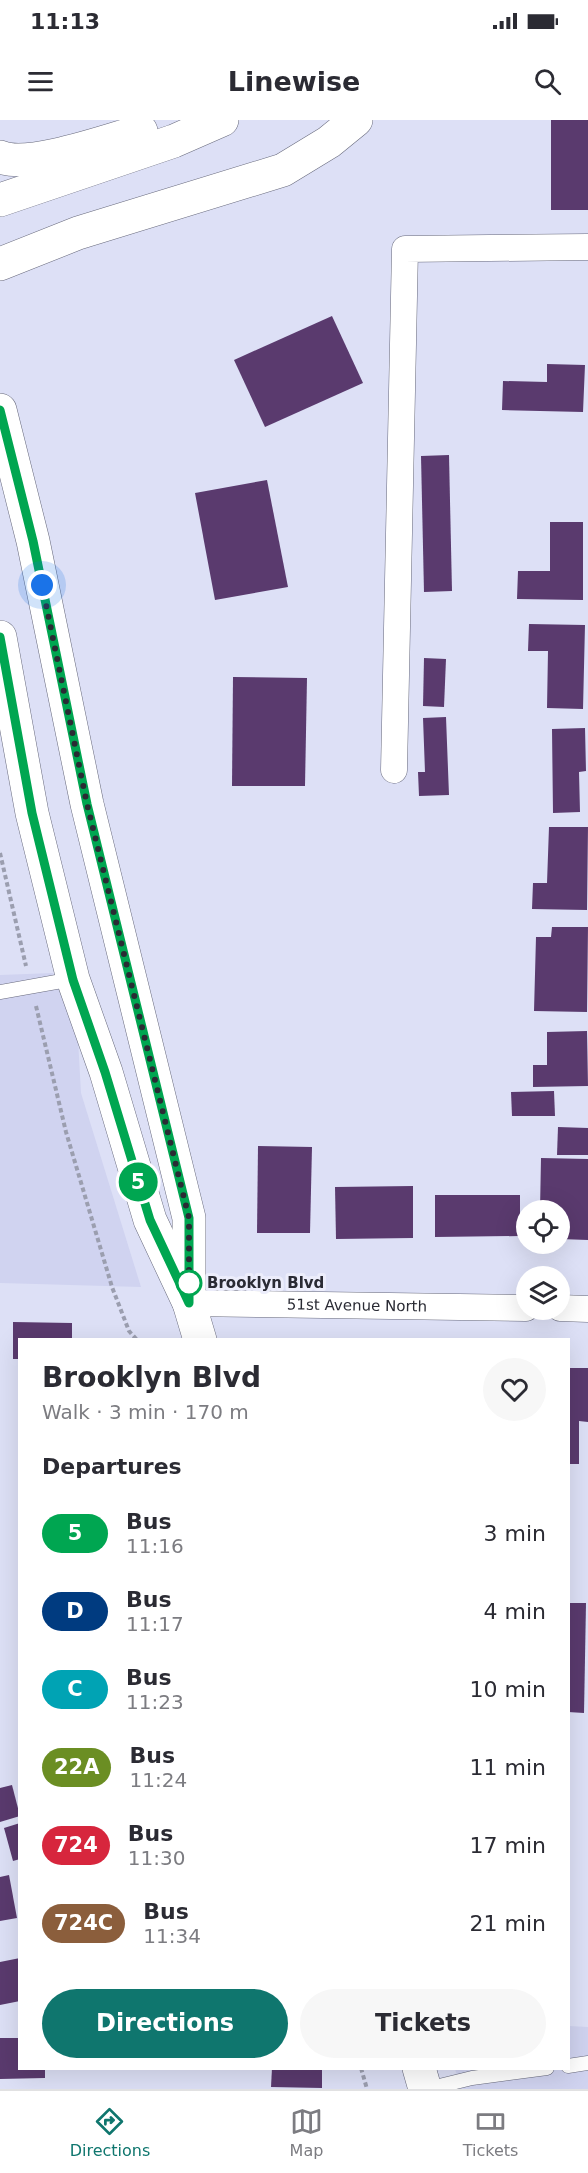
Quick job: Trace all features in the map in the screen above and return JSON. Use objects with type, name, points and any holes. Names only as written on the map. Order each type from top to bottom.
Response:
[{"type":"main road","points":[[0,157],[10,161],[47,157],[180,120]]},
{"type":"main road","points":[[0,200],[174,141],[222,120]]},
{"type":"main road","points":[[0,264],[78,233],[283,170],[328,142],[356,120]]},
{"type":"main road","points":[[0,410],[33,541],[87,804],[189,1218],[189,1303]]},
{"type":"main road","points":[[0,637],[32,813],[73,980],[105,1072],[150,1220],[189,1303],[199,1338]]},
{"type":"main road","points":[[420,2070],[426,2089]]},
{"type":"street","points":[[394,770],[405,249],[588,247]]},
{"type":"street","name":"51st Avenue North","points":[[189,1303],[516,1308]]},
{"type":"street","points":[[570,1308],[588,1309]]},
{"type":"lane","points":[[0,992],[73,980]]},
{"type":"lane","points":[[570,2066],[588,2063]]},
{"type":"lane","points":[[426,2089],[472,2078],[532,2070]]},
{"type":"path","points":[[0,853],[66,1132],[122,1316],[135,1338]]},
{"type":"path","points":[[362,2070],[367,2089]]},
{"type":"shaded area","points":[[53,973],[78,1039],[81,1093],[141,1287],[0,1283],[0,975]]},
{"type":"shaded area","points":[[570,2026],[588,2027],[588,2089],[461,2089],[455,2070],[570,2070]]},
{"type":"building","points":[[551,120],[588,120],[588,210],[551,210]]},
{"type":"building","points":[[332,316],[363,383],[265,427],[234,360]]},
{"type":"building","points":[[547,364],[585,365],[583,412],[502,410],[503,381],[547,382]]},
{"type":"building","points":[[449,455],[452,591],[424,592],[421,456]]},
{"type":"building","points":[[267,480],[288,587],[215,600],[195,493]]},
{"type":"building","points":[[550,522],[583,522],[583,600],[517,599],[518,571],[550,571]]},
{"type":"building","points":[[529,624],[585,625],[583,709],[547,708],[548,651],[528,651]]},
{"type":"building","points":[[424,658],[446,659],[444,707],[423,706]]},
{"type":"building","points":[[233,677],[307,678],[305,786],[232,786]]},
{"type":"building","points":[[446,717],[449,795],[419,796],[418,772],[425,772],[423,718]]},
{"type":"building","points":[[585,728],[586,771],[579,772],[580,812],[553,813],[552,729]]},
{"type":"building","points":[[549,827],[588,827],[587,910],[532,909],[533,883],[547,883]]},
{"type":"building","points":[[552,927],[588,927],[587,1012],[534,1011],[536,937],[551,937]]},
{"type":"building","points":[[587,1031],[588,1086],[533,1087],[533,1065],[547,1065],[547,1032]]},
{"type":"building","points":[[554,1091],[555,1116],[512,1116],[511,1092]]},
{"type":"building","points":[[558,1127],[588,1128],[588,1155],[557,1155]]},
{"type":"building","points":[[258,1146],[312,1147],[310,1233],[257,1233]]},
{"type":"building","points":[[541,1158],[588,1159],[588,1240],[570,1239],[570,1200],[540,1200]]},
{"type":"building","points":[[413,1186],[413,1238],[336,1239],[335,1187]]},
{"type":"building","points":[[435,1195],[520,1195],[520,1200],[516,1200],[516,1236],[435,1237]]},
{"type":"building","points":[[13,1322],[72,1323],[72,1338],[18,1338],[18,1359],[13,1359]]},
{"type":"building","points":[[570,1368],[588,1368],[588,1422],[579,1421],[579,1464],[570,1464]]},
{"type":"building","points":[[570,1603],[586,1603],[584,1713],[570,1712]]},
{"type":"building","points":[[12,1785],[18,1817],[0,1822],[0,1788]]},
{"type":"building","points":[[18,1824],[18,1860],[13,1861],[4,1828]]},
{"type":"building","points":[[9,1875],[17,1918],[0,1921],[0,1877]]},
{"type":"building","points":[[18,1958],[18,2001],[0,2005],[0,1962]]},
{"type":"building","points":[[0,2038],[18,2038],[18,2070],[45,2070],[45,2078],[0,2079]]},
{"type":"building","points":[[272,2070],[322,2070],[322,2088],[271,2087]]},
{"type":"bus line","name":"5","points":[[0,410],[33,541],[87,804],[189,1218],[189,1303],[150,1220],[105,1072],[73,980],[32,813],[0,637]]},
{"type":"place","name":"Brooklyn Blvd","points":[[189,1283]]},
{"type":"route","points":[[42,585],[87,804],[189,1218],[189,1283]]}]
